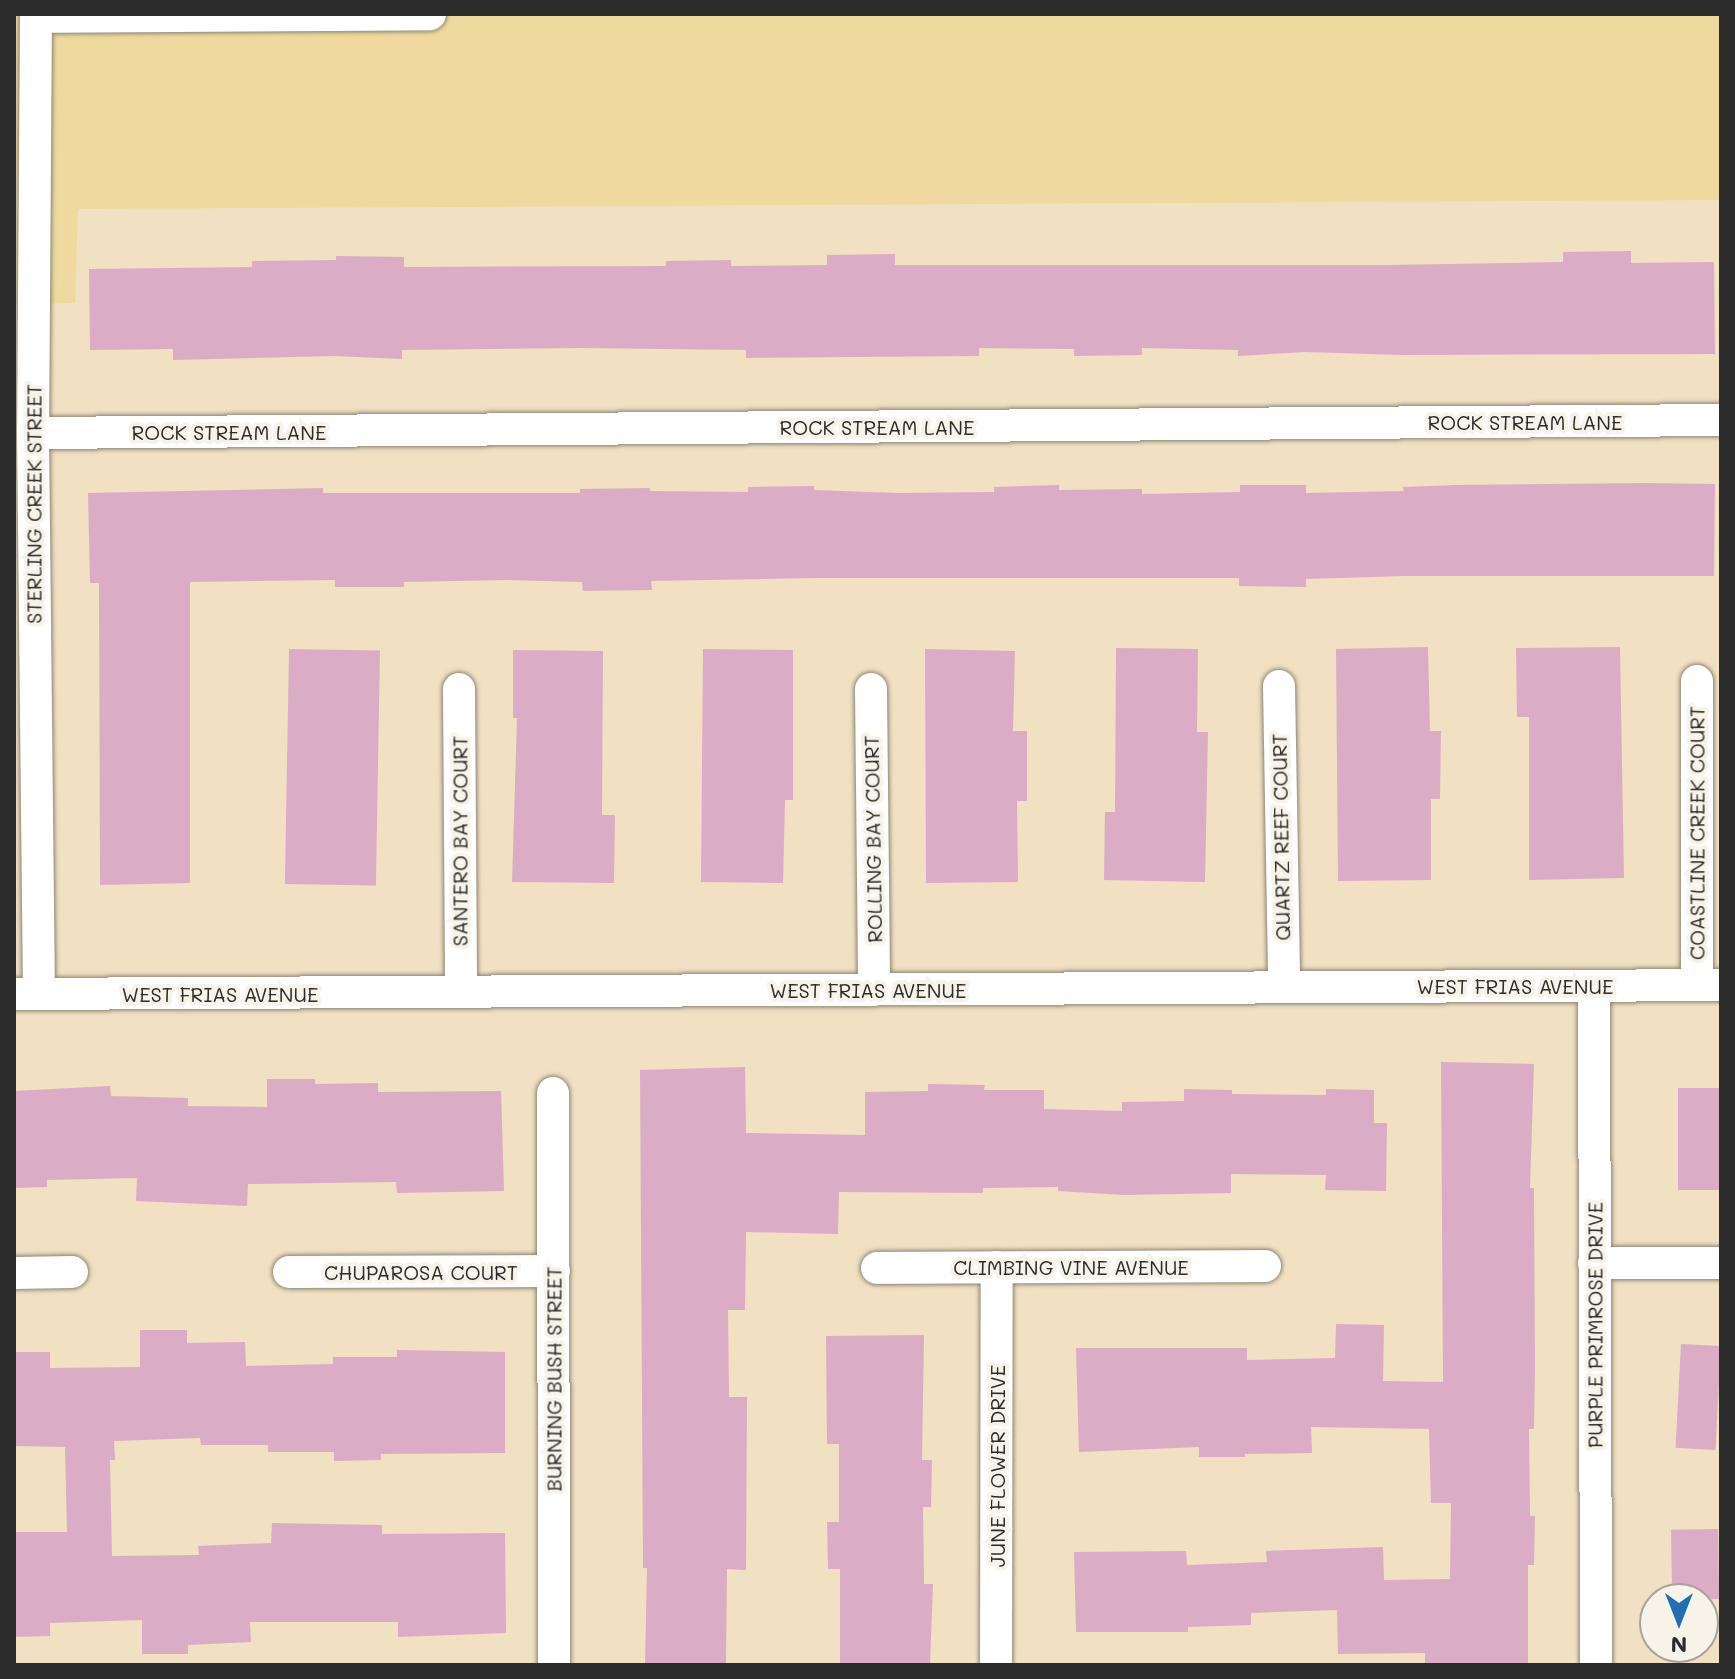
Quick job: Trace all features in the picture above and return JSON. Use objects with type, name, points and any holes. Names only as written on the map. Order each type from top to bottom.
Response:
[{"type":"street","points":[[36,16],[430,14]]},
{"type":"street","name":"STERLING CREEK STREET","points":[[26,994],[36,16]]},
{"type":"street","name":"ROCK STREAM LANE","points":[[33,433],[1721,420]]},
{"type":"street","name":"COASTLINE CREEK COURT","points":[[1697,681],[1709,985]]},
{"type":"street","name":"QUARTZ REEF COURT","points":[[1279,686],[1284,987]]},
{"type":"street","name":"SANTERO BAY COURT","points":[[459,689],[461,992]]},
{"type":"street","name":"ROLLING BAY COURT","points":[[871,689],[874,990]]},
{"type":"street","name":"WEST FRIAS AVENUE","points":[[26,994],[1709,985]]},
{"type":"street","name":"PURPLE PRIMROSE DRIVE","points":[[1594,986],[1596,1665]]},
{"type":"street","name":"BURNING BUSH STREET","points":[[553,1093],[554,1665]]},
{"type":"street","points":[[1594,1263],[1721,1263]]},
{"type":"street","name":"CLIMBING VINE AVENUE","points":[[877,1268],[1265,1266]]},
{"type":"street","name":"JUNE FLOWER DRIVE","points":[[996,1665],[997,1267]]},
{"type":"street","name":"CHUPAROSA COURT","points":[[289,1272],[554,1271]]},
{"type":"street","points":[[14,1273],[72,1272]]},
{"type":"sand","points":[[14,14],[1721,14],[1721,200],[78,209],[75,303],[14,304]]},
{"type":"building","points":[[1631,251],[1631,263],[1714,262],[1715,354],[1402,355],[1305,352],[1238,356],[1238,350],[1142,348],[1142,355],[1074,356],[1074,349],[979,348],[979,356],[746,358],[746,350],[582,348],[402,350],[402,359],[334,356],[173,360],[173,349],[90,350],[89,269],[252,267],[252,261],[336,260],[336,256],[404,257],[404,267],[666,266],[666,261],[731,260],[731,266],[827,265],[827,255],[895,254],[895,265],[1388,265],[1563,262],[1563,252]]},
{"type":"building","points":[[1715,484],[1714,576],[1405,576],[1306,579],[1306,587],[1239,586],[1239,578],[815,578],[651,581],[652,590],[583,591],[582,582],[508,580],[404,582],[404,587],[335,587],[335,580],[190,582],[190,883],[100,885],[99,583],[90,583],[88,493],[323,488],[323,493],[580,493],[580,489],[650,488],[650,491],[748,492],[748,487],[814,486],[814,490],[897,493],[994,492],[994,487],[1059,485],[1059,490],[1142,489],[1142,494],[1240,492],[1240,485],[1306,485],[1306,493],[1404,491],[1403,487],[1456,485]]},
{"type":"building","points":[[1428,647],[1430,731],[1441,731],[1440,799],[1431,799],[1431,880],[1338,881],[1336,649]]},
{"type":"building","points":[[1620,647],[1624,878],[1529,880],[1529,717],[1517,717],[1516,648]]},
{"type":"building","points":[[1116,648],[1198,649],[1197,732],[1208,732],[1205,882],[1104,880],[1105,812],[1115,812]]},
{"type":"building","points":[[289,649],[380,651],[376,886],[285,884]]},
{"type":"building","points":[[703,649],[793,650],[793,800],[785,800],[783,883],[701,882]]},
{"type":"building","points":[[925,649],[1015,651],[1013,731],[1027,731],[1027,801],[1017,801],[1018,882],[926,883]]},
{"type":"building","points":[[513,650],[603,651],[602,815],[615,815],[614,883],[512,882],[517,718],[513,718]]},
{"type":"building","points":[[1441,1062],[1534,1064],[1530,1188],[1534,1188],[1535,1368],[1534,1429],[1529,1429],[1530,1516],[1535,1516],[1534,1565],[1528,1565],[1528,1665],[1425,1665],[1425,1653],[1338,1654],[1337,1610],[1251,1613],[1251,1625],[1188,1627],[1188,1632],[1076,1632],[1074,1552],[1186,1551],[1187,1565],[1267,1562],[1266,1551],[1383,1547],[1384,1580],[1450,1579],[1451,1503],[1431,1503],[1429,1429],[1311,1427],[1312,1453],[1199,1457],[1199,1447],[1079,1452],[1076,1348],[1247,1348],[1247,1360],[1335,1358],[1336,1324],[1384,1325],[1383,1381],[1443,1382]]},
{"type":"building","points":[[745,1067],[746,1133],[865,1135],[865,1092],[928,1091],[928,1084],[985,1085],[984,1090],[1044,1090],[1044,1109],[1122,1111],[1122,1102],[1184,1101],[1184,1089],[1232,1090],[1232,1094],[1326,1095],[1326,1089],[1374,1090],[1374,1123],[1387,1123],[1386,1191],[1325,1190],[1326,1175],[1231,1174],[1231,1193],[1124,1195],[1058,1191],[1058,1187],[983,1188],[983,1193],[839,1192],[838,1234],[746,1232],[745,1310],[728,1310],[729,1397],[747,1397],[746,1570],[727,1569],[726,1665],[645,1665],[647,1568],[643,1568],[640,1070]]},
{"type":"building","points":[[267,1079],[315,1079],[315,1084],[378,1083],[378,1092],[501,1091],[504,1191],[397,1193],[396,1182],[248,1184],[247,1206],[136,1201],[137,1178],[47,1180],[47,1187],[14,1188],[14,1091],[110,1086],[111,1096],[188,1098],[188,1106],[267,1107]]},
{"type":"building","points":[[1678,1088],[1721,1088],[1721,1190],[1678,1190]]},
{"type":"building","points":[[140,1330],[187,1330],[187,1343],[245,1342],[246,1366],[333,1364],[333,1357],[397,1357],[397,1350],[505,1352],[505,1453],[381,1454],[381,1460],[334,1461],[334,1452],[268,1452],[268,1445],[201,1445],[200,1438],[114,1441],[115,1460],[110,1460],[112,1556],[199,1555],[198,1546],[271,1543],[272,1523],[382,1525],[382,1534],[505,1533],[506,1633],[398,1637],[398,1622],[250,1622],[251,1642],[188,1645],[188,1654],[142,1654],[142,1620],[50,1623],[50,1636],[14,1637],[14,1532],[67,1532],[65,1447],[14,1446],[14,1352],[50,1352],[50,1368],[140,1367]]},
{"type":"building","points":[[924,1335],[922,1460],[932,1460],[931,1507],[923,1507],[924,1584],[933,1584],[930,1665],[840,1665],[840,1569],[828,1569],[827,1522],[839,1522],[839,1444],[827,1444],[826,1336]]},
{"type":"building","points":[[1681,1344],[1721,1346],[1716,1450],[1676,1448]]},
{"type":"building","points":[[1718,1529],[1719,1583],[1672,1583],[1671,1530]]}]
